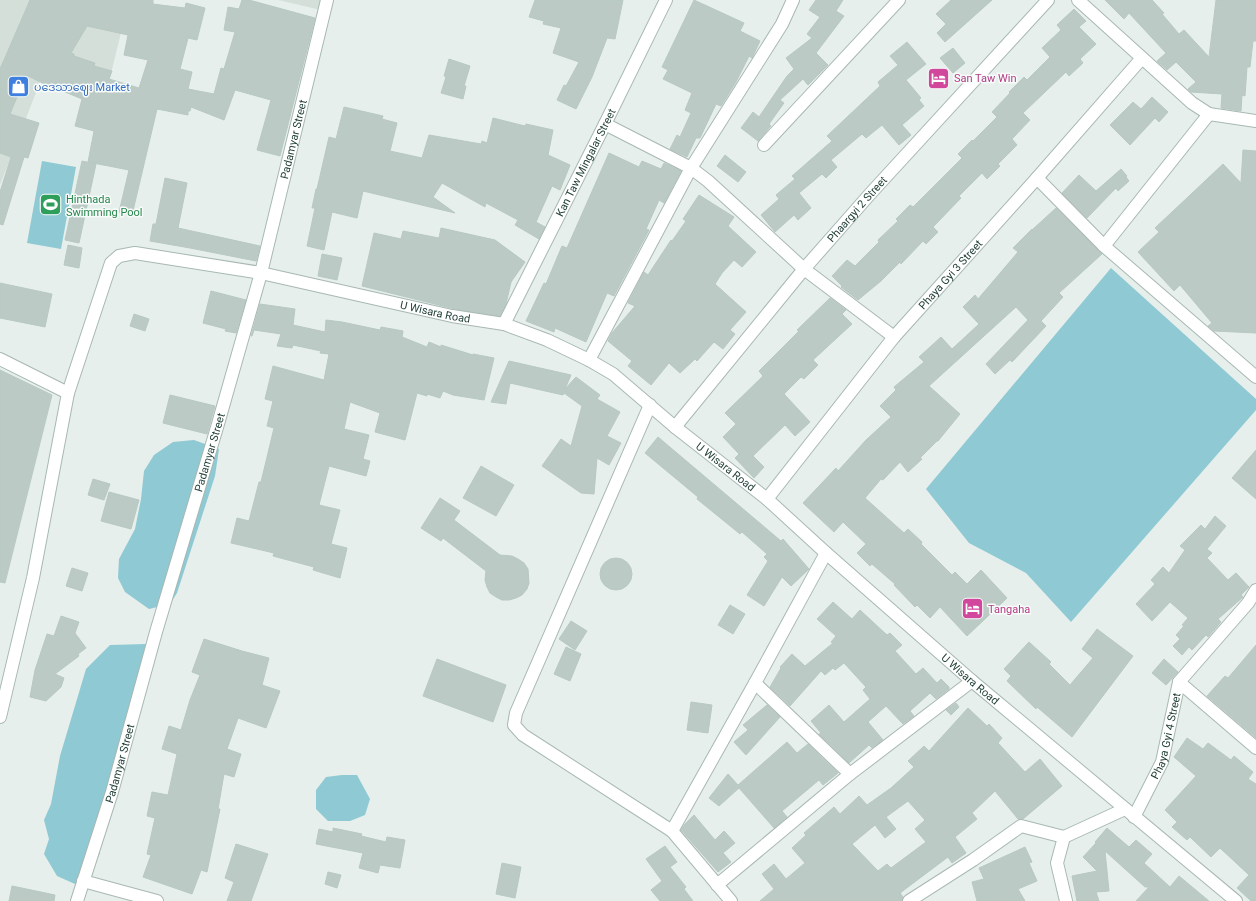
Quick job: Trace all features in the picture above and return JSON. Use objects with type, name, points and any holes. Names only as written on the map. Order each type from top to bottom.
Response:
[{"type":"street","name":"Padamyar Street","points":[[77,901],[112,792],[156,632],[261,273],[328,0]]},
{"type":"street","name":"Kan Taw Mingalar Street","points":[[504,324],[666,0]]},
{"type":"street","points":[[589,360],[691,168],[782,24],[793,0]]},
{"type":"street","points":[[764,145],[899,0]]},
{"type":"street","name":"Phaargyi 2 Street","points":[[675,427],[804,270],[870,194],[1048,0]]},
{"type":"street","points":[[1078,0],[1192,102],[1209,114],[1256,121]]},
{"type":"street","name":"Phaya Gyi 3 Street","points":[[768,499],[894,337],[1037,178],[1142,58]]},
{"type":"street","points":[[1104,246],[1209,114]]},
{"type":"street","points":[[605,124],[691,168],[708,181],[804,270],[894,337]]},
{"type":"street","points":[[1037,178],[1104,246],[1256,378]]},
{"type":"street","name":"U Wisara Road","points":[[68,393],[111,263],[119,256],[135,252],[261,273],[452,316],[504,324],[547,340],[589,360],[613,374],[675,427],[768,499],[826,553],[972,681],[1236,901]]},
{"type":"street","points":[[0,359],[68,393],[33,578],[0,717]]},
{"type":"street","points":[[650,405],[516,713],[514,725],[523,735],[672,831],[731,901]]},
{"type":"street","points":[[672,831],[826,553]]},
{"type":"street","name":"Phaya Gyi 4 Street","points":[[1129,813],[1162,762],[1179,682],[1252,606],[1256,590]]},
{"type":"street","points":[[717,885],[850,774],[972,681]]},
{"type":"street","points":[[1179,682],[1256,748]]},
{"type":"street","points":[[755,683],[850,774]]},
{"type":"street","points":[[910,901],[964,866],[1021,826],[1064,837],[1129,813]]},
{"type":"street","points":[[1064,837],[1057,863],[1066,901]]},
{"type":"street","points":[[83,882],[157,901]]},
{"type":"shaded area","name":"ပဒေသာဈေး Market","points":[[0,0],[129,0],[104,102],[44,72],[0,185]]},
{"type":"shaded area","points":[[278,0],[324,0],[321,10]]},
{"type":"water","name":"Hinthada Swimming Pool","points":[[42,161],[76,167],[61,249],[27,243]]},
{"type":"water","points":[[1111,268],[1256,399],[1256,410],[1071,622],[1026,573],[969,543],[926,489]]},
{"type":"water","points":[[194,440],[219,449],[215,476],[177,593],[170,604],[149,609],[125,592],[118,578],[119,559],[135,529],[141,499],[144,471],[154,455],[173,442]]},
{"type":"water","points":[[147,644],[159,647],[134,713],[98,828],[100,853],[89,877],[75,884],[57,876],[44,854],[49,839],[44,820],[51,804],[60,756],[86,669],[110,645]]},
{"type":"water","points":[[357,775],[370,799],[365,815],[350,821],[328,821],[316,809],[316,790],[326,777]]},
{"type":"building","points":[[30,0],[153,0],[153,4],[185,8],[186,3],[205,8],[197,40],[188,38],[180,69],[192,72],[188,89],[214,94],[221,68],[224,69],[235,32],[224,30],[228,7],[239,9],[242,0],[249,0],[315,18],[280,156],[257,150],[271,100],[235,90],[224,120],[191,107],[190,111],[188,111],[188,115],[157,109],[132,215],[119,212],[129,170],[88,162],[94,131],[75,126],[82,99],[58,89],[57,90],[26,75],[10,114],[39,123],[28,158],[24,157],[3,225],[0,224],[0,192],[11,157],[0,153],[0,69]],"holes":[[[87,26],[128,35],[124,55],[148,60],[139,88],[109,79],[112,71],[94,66],[95,63],[74,56],[74,54],[71,53]]]},
{"type":"building","points":[[535,0],[623,0],[615,39],[607,38],[592,77],[576,109],[557,100],[564,85],[566,86],[579,62],[553,53],[561,28],[543,24],[544,21],[529,17]]},
{"type":"building","points":[[694,0],[744,23],[740,31],[760,41],[752,58],[749,56],[736,82],[721,106],[716,104],[700,138],[696,138],[687,157],[670,149],[677,135],[680,137],[691,113],[685,110],[692,93],[663,79],[668,70],[662,67]]},
{"type":"building","points":[[816,0],[843,0],[836,11],[844,16],[816,53],[828,65],[808,85],[803,79],[780,100],[784,103],[769,124],[771,126],[758,141],[741,128],[753,112],[759,117],[787,76],[794,69],[786,58],[812,38],[807,34],[820,17],[809,10]]},
{"type":"building","points":[[951,0],[992,0],[945,42],[937,33],[946,24],[936,14]]},
{"type":"building","points":[[1105,0],[1152,0],[1164,13],[1162,14],[1179,34],[1184,30],[1209,57],[1216,0],[1256,0],[1256,41],[1253,41],[1250,67],[1247,67],[1245,96],[1242,95],[1241,111],[1221,108],[1222,94],[1191,92],[1188,89],[1196,82],[1176,62],[1167,70],[1157,61],[1166,53],[1129,13],[1124,19]]},
{"type":"building","points":[[1074,9],[1086,21],[1079,27],[1096,44],[1080,59],[1083,63],[1069,76],[1066,72],[1023,113],[1030,120],[1012,139],[1017,145],[998,164],[1000,166],[987,179],[982,173],[959,196],[961,198],[933,227],[938,232],[926,244],[923,241],[901,264],[900,262],[881,281],[858,300],[841,287],[842,286],[832,276],[847,260],[855,266],[879,242],[878,240],[898,221],[896,219],[910,205],[913,207],[962,158],[958,154],[997,117],[992,112],[1010,93],[1009,92],[1024,77],[1027,80],[1050,57],[1042,48],[1061,30],[1057,25]]},
{"type":"building","points":[[907,42],[926,64],[906,80],[921,98],[919,100],[924,106],[902,125],[911,135],[899,145],[882,125],[866,138],[862,134],[831,160],[837,167],[826,178],[822,174],[799,193],[811,208],[798,220],[794,215],[775,232],[761,215],[779,199],[776,195],[795,179],[792,176],[832,141],[827,136],[880,86],[878,82],[898,65],[890,56]]},
{"type":"building","points":[[953,48],[965,63],[953,73],[940,58]]},
{"type":"building","points":[[449,59],[470,66],[464,86],[466,86],[463,99],[441,93],[446,77],[444,76]]},
{"type":"building","points":[[1152,97],[1168,112],[1159,122],[1155,118],[1130,145],[1110,125],[1133,102],[1141,109]]},
{"type":"building","points":[[344,107],[383,116],[382,119],[397,123],[390,151],[422,158],[429,135],[481,144],[482,141],[487,143],[493,118],[525,126],[526,124],[553,130],[548,155],[570,165],[560,190],[552,186],[536,222],[545,227],[539,239],[515,225],[518,220],[486,203],[485,207],[442,183],[433,197],[455,213],[363,191],[357,218],[332,212],[324,250],[307,246],[315,208],[312,208],[329,137],[336,139]]},
{"type":"building","points":[[1243,150],[1256,151],[1256,333],[1214,331],[1208,326],[1212,323],[1180,285],[1174,291],[1138,252],[1159,232],[1155,228],[1223,164],[1241,183]]},
{"type":"building","points":[[609,153],[639,167],[642,161],[661,169],[664,163],[681,171],[664,203],[659,200],[646,229],[649,230],[614,296],[607,293],[586,342],[555,328],[554,332],[526,321],[544,283],[546,284],[562,246],[567,248]]},
{"type":"building","points":[[725,155],[746,172],[738,182],[717,166]]},
{"type":"building","points":[[82,161],[96,164],[79,243],[65,240]]},
{"type":"building","points":[[1121,169],[1129,181],[1118,191],[1116,188],[1087,218],[1062,193],[1079,175],[1096,191]]},
{"type":"building","points":[[165,178],[187,183],[178,228],[260,246],[256,261],[150,241],[153,224],[156,224]]},
{"type":"building","points":[[699,195],[734,217],[728,226],[756,252],[742,267],[734,260],[722,273],[715,284],[746,312],[730,330],[735,334],[723,349],[714,342],[697,361],[695,359],[680,373],[669,363],[651,385],[628,366],[632,361],[608,341],[612,333],[635,306],[628,303],[644,272],[648,275],[671,240],[672,241],[686,221],[683,219]]},
{"type":"building","points":[[1056,208],[1102,254],[1059,293],[1063,297],[1041,321],[1046,326],[1012,362],[1010,360],[995,374],[986,364],[1028,320],[1016,307],[929,386],[960,414],[938,441],[920,458],[922,459],[908,472],[900,462],[883,480],[881,479],[865,498],[904,533],[908,529],[952,575],[955,572],[967,584],[981,570],[1007,598],[967,636],[940,607],[930,618],[917,605],[915,607],[894,585],[895,584],[872,564],[870,566],[857,553],[866,544],[843,522],[834,532],[803,503],[836,468],[838,471],[866,440],[891,417],[880,406],[896,390],[894,387],[924,362],[919,357],[941,337],[952,349],[979,324],[963,307],[975,295],[978,299],[1018,252],[1013,248]]},
{"type":"building","points":[[441,228],[495,240],[525,262],[511,282],[506,304],[500,316],[459,310],[362,286],[374,233],[401,239],[403,231],[439,238]]},
{"type":"building","points":[[68,245],[82,248],[79,268],[64,265]]},
{"type":"building","points":[[322,254],[342,258],[337,280],[318,276]]},
{"type":"building","points":[[0,283],[52,294],[45,327],[0,318]]},
{"type":"building","points":[[211,291],[246,300],[236,333],[225,331],[226,329],[203,323]]},
{"type":"building","points":[[830,298],[846,310],[842,314],[852,324],[813,360],[818,365],[804,379],[801,377],[784,394],[810,422],[795,436],[785,425],[753,456],[764,467],[754,478],[735,458],[739,454],[723,437],[736,424],[725,413],[763,376],[759,371],[799,331],[797,330]]},
{"type":"building","points":[[260,304],[295,309],[293,325],[325,332],[326,320],[380,330],[381,327],[403,331],[402,337],[427,347],[429,342],[441,347],[441,345],[473,355],[494,358],[484,400],[453,395],[443,391],[440,398],[417,393],[405,440],[375,432],[380,413],[350,402],[344,429],[369,435],[363,459],[370,461],[366,476],[329,466],[319,505],[340,510],[331,544],[347,548],[340,578],[313,570],[314,567],[273,556],[274,553],[231,543],[237,518],[249,521],[259,482],[261,482],[274,428],[267,426],[273,401],[265,399],[273,366],[324,380],[329,354],[320,353],[321,351],[293,345],[292,348],[277,346],[281,334],[254,330],[251,336]]},
{"type":"building","points":[[134,314],[149,319],[145,331],[130,326]]},
{"type":"building","points":[[509,361],[571,375],[565,389],[576,377],[600,395],[597,399],[620,412],[607,436],[621,443],[609,465],[597,458],[594,494],[581,493],[542,466],[561,439],[571,446],[582,406],[564,393],[563,395],[510,383],[506,404],[491,402]]},
{"type":"building","points":[[0,370],[52,395],[5,583],[0,582]]},
{"type":"building","points":[[170,395],[215,406],[207,434],[163,423]]},
{"type":"building","points":[[658,437],[781,541],[783,539],[809,569],[791,586],[782,577],[764,606],[747,595],[768,561],[764,557],[767,554],[742,532],[740,534],[697,499],[698,497],[645,453]]},
{"type":"building","points":[[1256,450],[1256,499],[1232,478]]},
{"type":"building","points":[[481,466],[514,485],[496,516],[463,498]]},
{"type":"building","points":[[93,479],[110,484],[104,500],[88,495]]},
{"type":"building","points":[[109,492],[139,500],[131,529],[101,521]]},
{"type":"building","points":[[440,498],[460,511],[454,520],[500,555],[512,556],[524,563],[528,569],[529,583],[527,589],[522,595],[509,600],[502,600],[496,597],[490,593],[487,587],[485,580],[486,571],[443,538],[441,541],[421,528]]},
{"type":"building","points":[[1215,516],[1226,526],[1207,549],[1212,553],[1207,558],[1228,580],[1236,573],[1249,587],[1241,595],[1243,597],[1218,619],[1221,622],[1208,637],[1206,635],[1192,650],[1189,647],[1182,655],[1173,646],[1180,639],[1176,635],[1184,626],[1182,625],[1188,618],[1170,602],[1152,621],[1136,604],[1155,584],[1151,580],[1163,567],[1169,573],[1185,550],[1180,546],[1201,525],[1205,529]]},
{"type":"building","points":[[613,558],[619,558],[628,562],[632,574],[628,586],[619,590],[613,590],[604,586],[600,577],[600,571],[604,562]]},
{"type":"building","points":[[72,568],[88,573],[82,591],[66,586]]},
{"type":"building","points":[[833,602],[852,619],[860,610],[887,635],[890,633],[902,645],[895,651],[916,674],[923,668],[937,683],[941,679],[949,687],[949,689],[936,699],[930,693],[910,711],[914,716],[903,724],[886,706],[868,722],[883,740],[872,748],[869,745],[849,763],[819,734],[821,733],[811,721],[829,705],[844,722],[870,699],[863,690],[866,687],[844,663],[835,670],[833,668],[825,675],[821,671],[790,706],[770,687],[781,668],[780,667],[792,654],[805,666],[833,643],[831,642],[836,636],[817,619]]},
{"type":"building","points":[[730,605],[745,614],[733,634],[718,625]]},
{"type":"building","points":[[61,616],[79,622],[75,633],[86,648],[78,654],[79,656],[55,674],[64,678],[61,687],[46,701],[30,697],[35,670],[47,634],[54,636]]},
{"type":"building","points":[[571,621],[587,631],[575,650],[559,639]]},
{"type":"building","points":[[1097,629],[1133,656],[1072,737],[1037,707],[1036,709],[1007,681],[1011,676],[1004,669],[1029,642],[1051,662],[1049,664],[1070,685],[1093,658],[1082,649]]},
{"type":"building","points":[[204,639],[269,658],[262,685],[280,691],[266,728],[238,718],[227,749],[241,754],[234,777],[224,774],[218,809],[220,809],[207,872],[201,870],[192,894],[143,877],[151,855],[147,854],[155,818],[147,816],[152,792],[168,795],[177,754],[162,749],[169,726],[181,730],[190,700],[200,675],[192,672]]},
{"type":"building","points":[[1256,645],[1256,738],[1207,696],[1225,676],[1228,678]]},
{"type":"building","points":[[566,647],[581,654],[570,681],[554,674]]},
{"type":"building","points":[[437,659],[506,685],[493,722],[423,696]]},
{"type":"building","points":[[1164,659],[1178,672],[1166,685],[1152,673]]},
{"type":"building","points":[[691,702],[712,705],[708,733],[687,730]]},
{"type":"building","points":[[956,703],[959,707],[951,715],[946,710]]},
{"type":"building","points":[[767,705],[780,717],[746,755],[734,742],[748,730],[743,725]]},
{"type":"building","points":[[968,708],[987,726],[989,724],[1002,738],[998,743],[1025,772],[1040,759],[1062,786],[1023,819],[1018,819],[995,791],[972,813],[977,819],[955,837],[966,853],[952,863],[948,857],[900,893],[903,897],[902,901],[760,901],[774,889],[762,874],[774,864],[786,879],[805,863],[792,848],[806,835],[804,833],[834,807],[840,814],[859,796],[867,805],[891,788],[914,767],[908,761],[924,746],[929,751]],"holes":[[[908,801],[925,820],[915,829],[926,842],[891,868],[887,864],[878,871],[852,844],[875,825],[885,838],[896,829],[886,817]]]},
{"type":"building","points":[[1187,738],[1203,749],[1208,743],[1231,760],[1234,756],[1253,772],[1248,779],[1256,784],[1256,901],[1251,901],[1237,888],[1249,875],[1220,848],[1211,857],[1190,837],[1187,840],[1172,827],[1177,822],[1165,810],[1196,776],[1174,757]]},
{"type":"building","points":[[787,742],[797,753],[808,744],[838,773],[823,785],[819,780],[782,811],[787,817],[774,828],[739,788],[719,806],[709,798],[728,774],[738,785]]},
{"type":"building","points":[[694,815],[715,840],[724,831],[735,843],[723,853],[731,862],[718,872],[681,830]]},
{"type":"building","points":[[333,828],[362,834],[361,836],[386,842],[387,837],[405,840],[400,868],[380,865],[378,873],[359,868],[363,853],[316,844],[319,829],[333,832]]},
{"type":"building","points":[[1107,828],[1129,847],[1136,840],[1152,854],[1144,863],[1170,887],[1179,876],[1209,901],[1136,901],[1149,887],[1145,887],[1105,851],[1109,891],[1096,892],[1099,901],[1077,901],[1072,876],[1097,871],[1083,857]]},
{"type":"building","points":[[236,844],[268,854],[251,901],[227,901],[234,882],[225,878]]},
{"type":"building","points":[[665,846],[677,862],[670,867],[686,887],[684,889],[693,901],[660,901],[651,890],[662,881],[646,859]]},
{"type":"building","points":[[1025,847],[1032,862],[1029,863],[1037,881],[1018,889],[1025,901],[977,901],[972,882],[984,879],[979,868]]},
{"type":"building","points":[[502,863],[521,867],[515,898],[496,894]]},
{"type":"building","points":[[328,872],[341,875],[337,888],[325,884]]},
{"type":"building","points":[[12,886],[55,895],[54,901],[9,901]]},
{"type":"place","name":"San Taw Win","points":[[939,78]]},
{"type":"place","name":"ပဒေသာဈေး Market","points":[[19,87]]},
{"type":"place","name":"Hinthada Swimming Pool","points":[[51,205]]},
{"type":"place","name":"Tangaha","points":[[972,609]]}]
